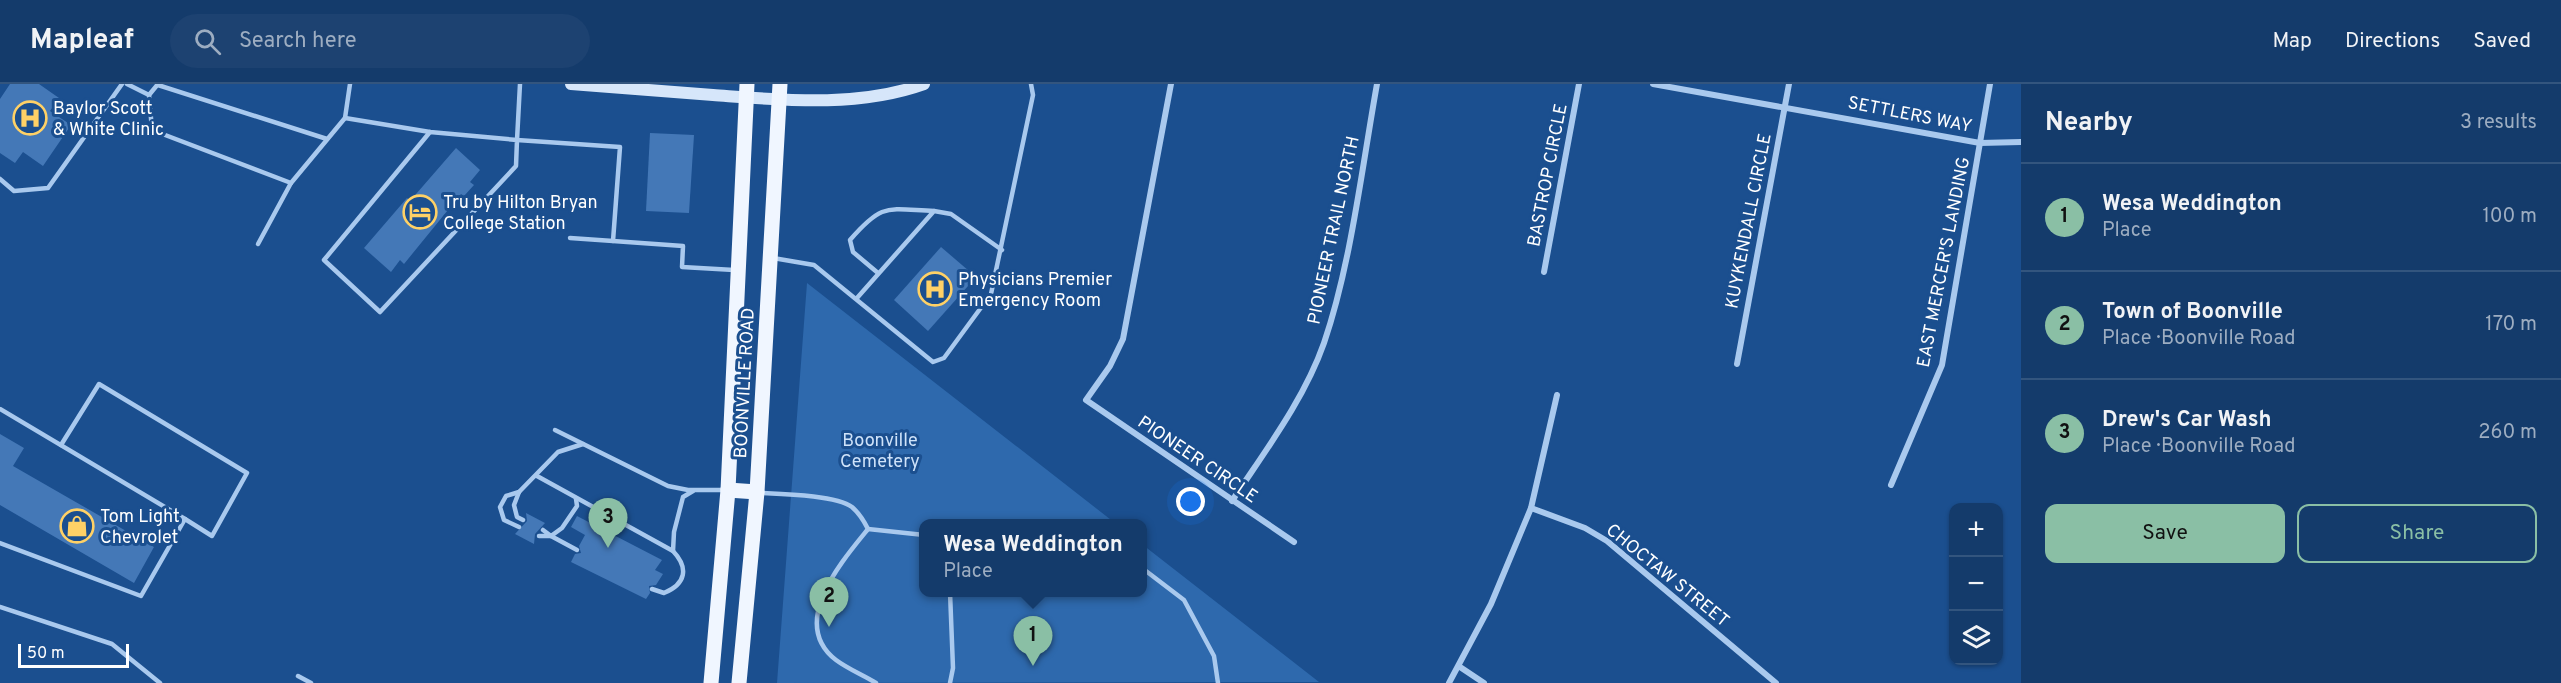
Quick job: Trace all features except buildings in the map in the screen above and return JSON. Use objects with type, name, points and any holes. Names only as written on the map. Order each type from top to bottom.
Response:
[{"type":"main road","name":"BOONVILLE ROAD","points":[[711,683],[728,490],[747,91]]},
{"type":"main road","name":"BOONVILLE ROAD","points":[[739,683],[757,492],[779,91]]},
{"type":"main road","points":[[728,490],[757,492]]},
{"type":"street","points":[[571,84],[779,91],[862,98],[924,84]]},
{"type":"street","name":"PIONEER CIRCLE","points":[[1171,84],[1126,330],[1110,366],[1086,400],[1294,542]]},
{"type":"street","name":"PIONEER TRAIL NORTH","points":[[1232,501],[1302,389],[1323,345],[1338,297],[1377,84]]},
{"type":"street","name":"BASTROP CIRCLE","points":[[1544,272],[1579,84]]},
{"type":"street","name":"SETTLERS WAY","points":[[1653,84],[1980,143],[2021,142]]},
{"type":"street","name":"KUYKENDALL CIRCLE","points":[[1737,364],[1789,84]]},
{"type":"street","name":"EAST MERCER'S LANDING","points":[[1891,485],[1942,365],[1990,84]]},
{"type":"street","points":[[1449,683],[1460,667],[1491,604],[1531,508],[1557,395]]},
{"type":"street","name":"CHOCTAW STREET","points":[[1531,508],[1585,528],[1607,541],[1776,683]]},
{"type":"street","points":[[1460,667],[1484,683]]},
{"type":"lane","points":[[0,179],[14,191],[48,188],[124,84],[150,95]]},
{"type":"lane","points":[[291,183],[152,130],[150,95],[158,84],[327,139]]},
{"type":"lane","points":[[258,244],[291,183],[345,118],[350,84]]},
{"type":"lane","points":[[430,132],[324,260],[380,312],[516,166],[520,84]]},
{"type":"lane","points":[[770,258],[814,265],[933,362],[944,358],[992,294],[1033,95],[1031,84]]},
{"type":"lane","points":[[345,118],[430,132],[620,147],[613,241]]},
{"type":"lane","points":[[879,273],[853,252],[850,240],[868,219],[885,209],[951,214],[1002,250]]},
{"type":"lane","points":[[857,298],[934,211]]},
{"type":"lane","points":[[570,238],[683,246],[682,267],[740,271]]},
{"type":"lane","points":[[0,409],[212,536],[247,473],[99,384],[61,445]]},
{"type":"lane","points":[[555,430],[668,486],[693,490],[728,490]]},
{"type":"lane","points":[[519,527],[504,520],[500,507],[506,496],[519,492],[558,452],[583,444]]},
{"type":"lane","points":[[537,476],[673,551],[681,560],[683,577],[677,587],[664,593],[652,589]]},
{"type":"lane","points":[[673,551],[674,532],[683,496],[693,490]]},
{"type":"lane","points":[[519,492],[514,505],[517,517],[523,520]]},
{"type":"lane","points":[[757,492],[817,497],[850,505],[862,517],[868,529]]},
{"type":"lane","points":[[539,536],[551,536],[571,516],[577,506],[576,499]]},
{"type":"lane","points":[[0,543],[141,596],[185,519]]},
{"type":"lane","points":[[868,529],[919,534]]},
{"type":"lane","points":[[868,529],[840,562],[818,607],[816,627],[825,646],[835,659],[876,683]]},
{"type":"lane","points":[[543,530],[577,550]]},
{"type":"lane","points":[[1147,571],[1184,600],[1214,656],[1218,683]]},
{"type":"lane","points":[[950,597],[952,668],[950,683]]},
{"type":"lane","points":[[0,607],[112,644],[160,683]]},
{"type":"lane","points":[[297,676],[311,683]]},
{"type":"green space","name":"Boonville Cemetery","points":[[807,283],[1110,519],[919,519],[919,597],[1147,597],[1147,548],[1319,682],[777,683]]},
{"type":"place","name":"Baylor Scott & White Clinic","points":[[30,118]]},
{"type":"place","name":"Tru by Hilton Bryan College Station","points":[[420,212]]},
{"type":"place","name":"Physicians Premier Emergency Room","points":[[935,289]]},
{"type":"place","name":"Tom Light Chevrolet","points":[[77,526]]},
{"type":"place","name":"Drew's Car Wash","points":[[608,548]]},
{"type":"place","name":"Town of Boonville","points":[[829,627]]},
{"type":"place","name":"Wesa Weddington","points":[[1033,666]]}]
